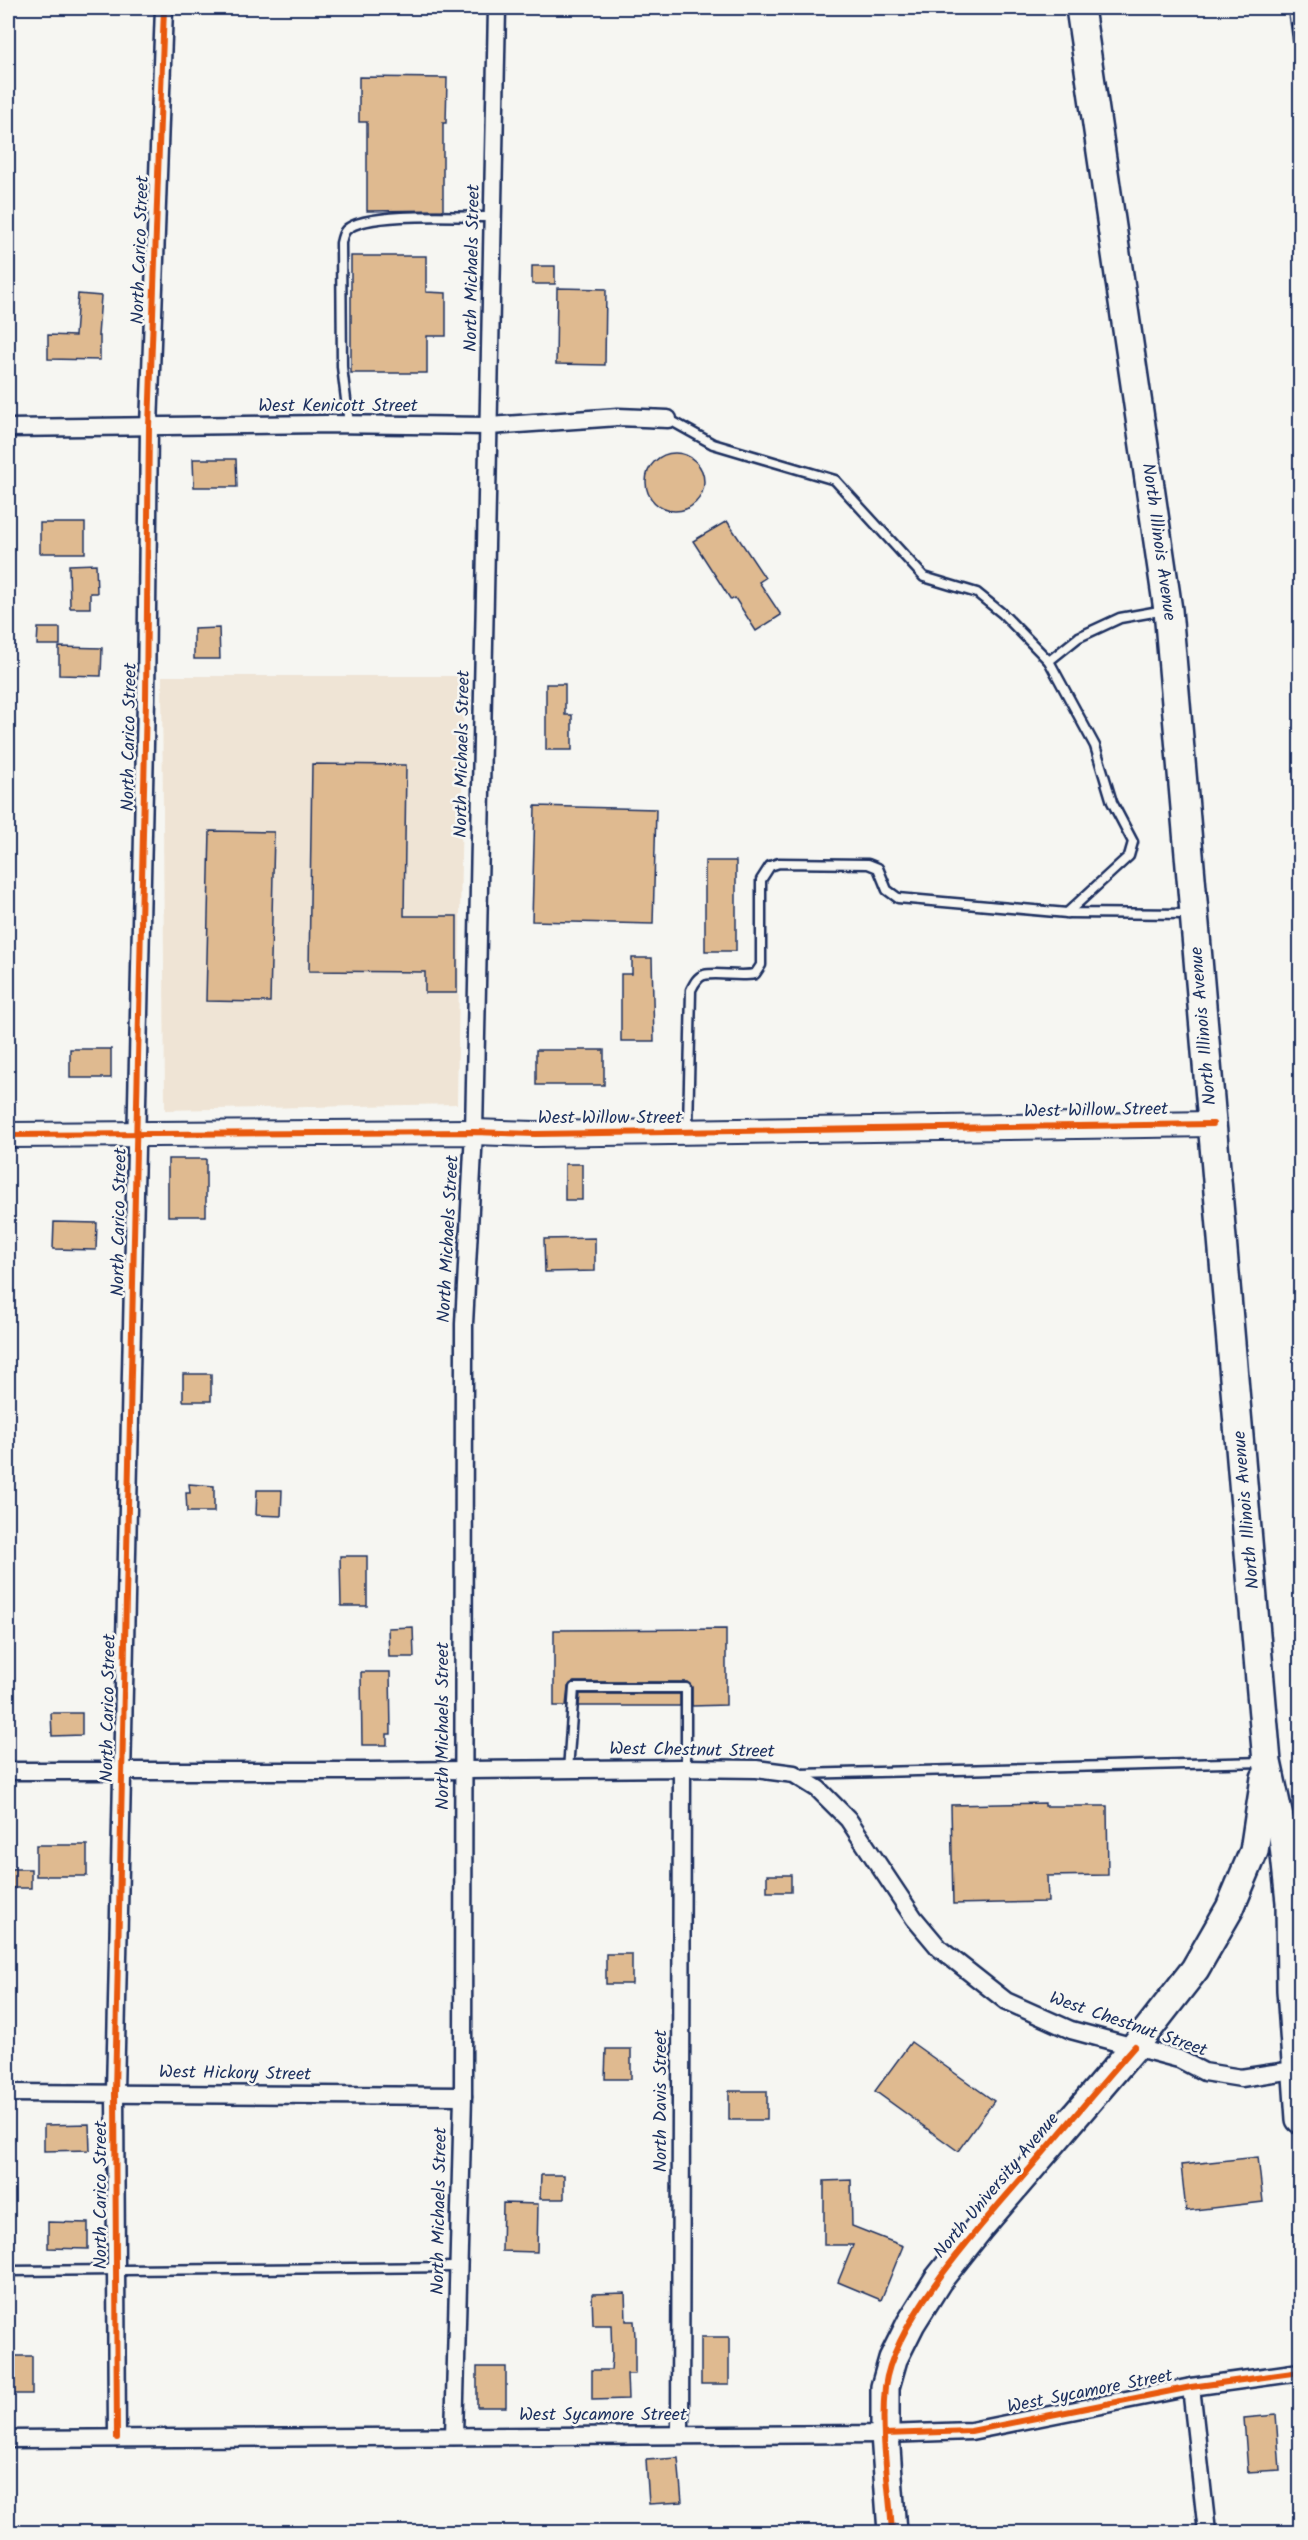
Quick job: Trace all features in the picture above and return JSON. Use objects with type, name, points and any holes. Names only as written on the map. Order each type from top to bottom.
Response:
[{"type":"main road","name":"North Illinois Avenue","points":[[1080,8],[1168,610],[1196,914],[1267,1762],[1283,1836],[1290,1902],[1291,1990],[1300,2119]]},
{"type":"main road","name":"North University Avenue","points":[[892,2532],[885,2434],[885,2387],[893,2359],[938,2280],[980,2227],[1135,2046],[1195,1969],[1230,1908],[1254,1851],[1267,1762]]},
{"type":"street","name":"North Carico Street","points":[[117,2438],[115,2092],[137,1134],[149,427],[164,8]]},
{"type":"street","name":"North Michaels Street","points":[[454,2436],[463,2096],[464,1324],[474,1132],[490,426],[496,8]]},
{"type":"street","name":"West Kenicott Street","points":[[8,428],[349,424],[490,426],[618,417],[668,419]]},
{"type":"street","name":"West Willow Street","points":[[8,1134],[474,1132],[535,1134],[1213,1124]]},
{"type":"street","name":"West Chestnut Street","points":[[8,1771],[684,1768],[756,1769],[794,1774],[818,1789],[848,1819],[914,1918],[940,1949],[1006,2001],[1071,2030],[1179,2059],[1204,2072],[1241,2078],[1298,2070]]},
{"type":"street","name":"North Davis Street","points":[[680,2434],[684,1768]]},
{"type":"street","name":"West Hickory Street","points":[[8,2093],[463,2096]]},
{"type":"street","name":"West Sycamore Street","points":[[8,2439],[885,2434],[971,2430],[1191,2387],[1300,2372]]},
{"type":"street","points":[[1191,2387],[1207,2532]]},
{"type":"lane","points":[[349,424],[342,367],[341,243],[346,230],[356,224],[379,218],[493,217]]},
{"type":"lane","points":[[668,419],[713,444],[836,480],[924,577],[977,593],[1003,614],[1049,661],[1095,746],[1112,802],[1133,842],[1129,855],[1067,913]]},
{"type":"lane","points":[[1049,661],[1079,637],[1120,618],[1168,610]]},
{"type":"lane","points":[[688,1132],[691,990],[695,982],[704,975],[744,976],[755,974],[761,965],[761,880],[770,866],[779,863],[868,864],[878,868],[887,890],[898,898],[1067,913],[1196,914]]},
{"type":"lane","points":[[568,1770],[574,1688],[686,1688],[684,1768]]},
{"type":"lane","points":[[794,1774],[1267,1762]]},
{"type":"lane","points":[[8,2271],[116,2268],[280,2270],[458,2267]]},
{"type":"shaded area","points":[[162,676],[464,676],[457,1104],[165,1110]]},
{"type":"building","points":[[359,77],[447,78],[446,123],[443,123],[443,210],[367,211],[367,122],[359,122]]},
{"type":"building","points":[[351,256],[426,256],[426,292],[446,293],[446,336],[427,336],[427,373],[351,373]]},
{"type":"building","points":[[532,266],[555,266],[555,284],[532,284]]},
{"type":"building","points":[[557,288],[606,289],[605,365],[556,364]]},
{"type":"building","points":[[78,294],[101,296],[98,336],[100,336],[100,360],[48,359],[48,335],[75,336]]},
{"type":"building","points":[[675,453],[686,455],[696,461],[702,471],[704,482],[702,493],[696,503],[686,509],[675,511],[664,509],[654,503],[648,493],[646,482],[648,471],[654,461],[664,455]]},
{"type":"building","points":[[193,459],[236,459],[237,487],[194,487]]},
{"type":"building","points":[[727,521],[765,578],[759,582],[781,615],[756,631],[735,598],[731,600],[693,541]]},
{"type":"building","points":[[40,523],[85,523],[85,553],[40,553]]},
{"type":"building","points":[[96,564],[97,593],[90,593],[90,608],[70,608],[69,565]]},
{"type":"building","points":[[38,628],[60,628],[60,645],[37,645]]},
{"type":"building","points":[[219,628],[220,659],[194,659],[194,629]]},
{"type":"building","points":[[59,647],[102,648],[101,676],[59,675]]},
{"type":"building","points":[[546,684],[565,684],[565,715],[572,715],[572,750],[546,750]]},
{"type":"building","points":[[312,764],[406,765],[404,916],[457,916],[457,993],[425,993],[425,972],[309,971]]},
{"type":"building","points":[[535,806],[656,809],[653,924],[532,921]]},
{"type":"building","points":[[210,831],[274,832],[270,1002],[206,1001]]},
{"type":"building","points":[[705,861],[736,861],[736,951],[705,951]]},
{"type":"building","points":[[632,958],[652,958],[654,1041],[621,1041],[621,974],[632,974]]},
{"type":"building","points":[[70,1049],[111,1049],[111,1078],[70,1078]]},
{"type":"building","points":[[536,1050],[604,1050],[604,1085],[536,1085]]},
{"type":"building","points":[[168,1159],[206,1159],[206,1216],[168,1216]]},
{"type":"building","points":[[565,1164],[582,1164],[582,1200],[565,1200]]},
{"type":"building","points":[[54,1222],[97,1223],[96,1250],[53,1249]]},
{"type":"building","points":[[595,1238],[595,1271],[545,1272],[544,1239]]},
{"type":"building","points":[[183,1374],[211,1374],[211,1401],[183,1401]]},
{"type":"building","points":[[189,1484],[214,1486],[214,1512],[187,1512],[186,1493],[190,1493]]},
{"type":"building","points":[[257,1490],[282,1490],[281,1516],[256,1515]]},
{"type":"building","points":[[340,1556],[367,1556],[367,1606],[341,1606]]},
{"type":"building","points":[[413,1627],[414,1657],[389,1657],[388,1628]]},
{"type":"building","points":[[726,1629],[726,1705],[692,1706],[692,1687],[687,1682],[574,1682],[568,1687],[566,1706],[554,1706],[554,1630]]},
{"type":"building","points":[[361,1672],[390,1672],[391,1734],[387,1734],[387,1745],[362,1745]]},
{"type":"building","points":[[580,1694],[680,1694],[680,1706],[579,1706]]},
{"type":"building","points":[[51,1713],[82,1713],[82,1735],[52,1736]]},
{"type":"building","points":[[1045,1803],[1045,1806],[1107,1806],[1108,1875],[1047,1876],[1048,1902],[953,1904],[951,1805]]},
{"type":"building","points":[[36,1845],[87,1845],[87,1876],[36,1876]]},
{"type":"building","points":[[8,1869],[31,1869],[31,1888],[8,1888]]},
{"type":"building","points":[[767,1875],[791,1875],[791,1892],[767,1892]]},
{"type":"building","points":[[606,1954],[632,1954],[632,1984],[606,1984]]},
{"type":"building","points":[[911,2042],[994,2101],[958,2151],[875,2091]]},
{"type":"building","points":[[606,2049],[631,2049],[631,2079],[605,2079]]},
{"type":"building","points":[[729,2091],[767,2091],[767,2120],[729,2120]]},
{"type":"building","points":[[89,2124],[90,2150],[44,2151],[44,2125]]},
{"type":"building","points":[[1258,2157],[1263,2202],[1186,2211],[1181,2165]]},
{"type":"building","points":[[541,2175],[564,2175],[564,2199],[540,2199]]},
{"type":"building","points":[[851,2180],[852,2226],[903,2246],[881,2300],[838,2282],[853,2245],[824,2245],[824,2181]]},
{"type":"building","points":[[503,2203],[538,2204],[537,2252],[502,2251]]},
{"type":"building","points":[[48,2222],[88,2223],[88,2249],[48,2248]]},
{"type":"building","points":[[625,2293],[626,2321],[634,2321],[635,2337],[635,2374],[627,2374],[628,2399],[592,2400],[592,2370],[611,2370],[612,2357],[611,2325],[593,2325],[592,2294]]},
{"type":"building","points":[[701,2337],[729,2337],[729,2384],[701,2384]]},
{"type":"building","points":[[8,2356],[32,2356],[32,2394],[8,2394]]},
{"type":"building","points":[[477,2367],[506,2367],[506,2407],[477,2407]]},
{"type":"building","points":[[1276,2415],[1280,2470],[1248,2472],[1244,2418]]},
{"type":"building","points":[[678,2458],[682,2502],[649,2504],[646,2460]]},
{"type":"railway","points":[[1291,8],[1300,75]]},
{"type":"cycle path","points":[[117,2438],[115,2092],[146,699],[149,427],[164,8]]},
{"type":"cycle path","points":[[8,1135],[474,1132],[535,1134],[1213,1124]]},
{"type":"cycle path","points":[[892,2532],[884,2442],[885,2387],[892,2361],[904,2333],[942,2274],[964,2246],[1135,2046]]},
{"type":"cycle path","points":[[885,2434],[971,2431],[1191,2387],[1300,2372]]}]
